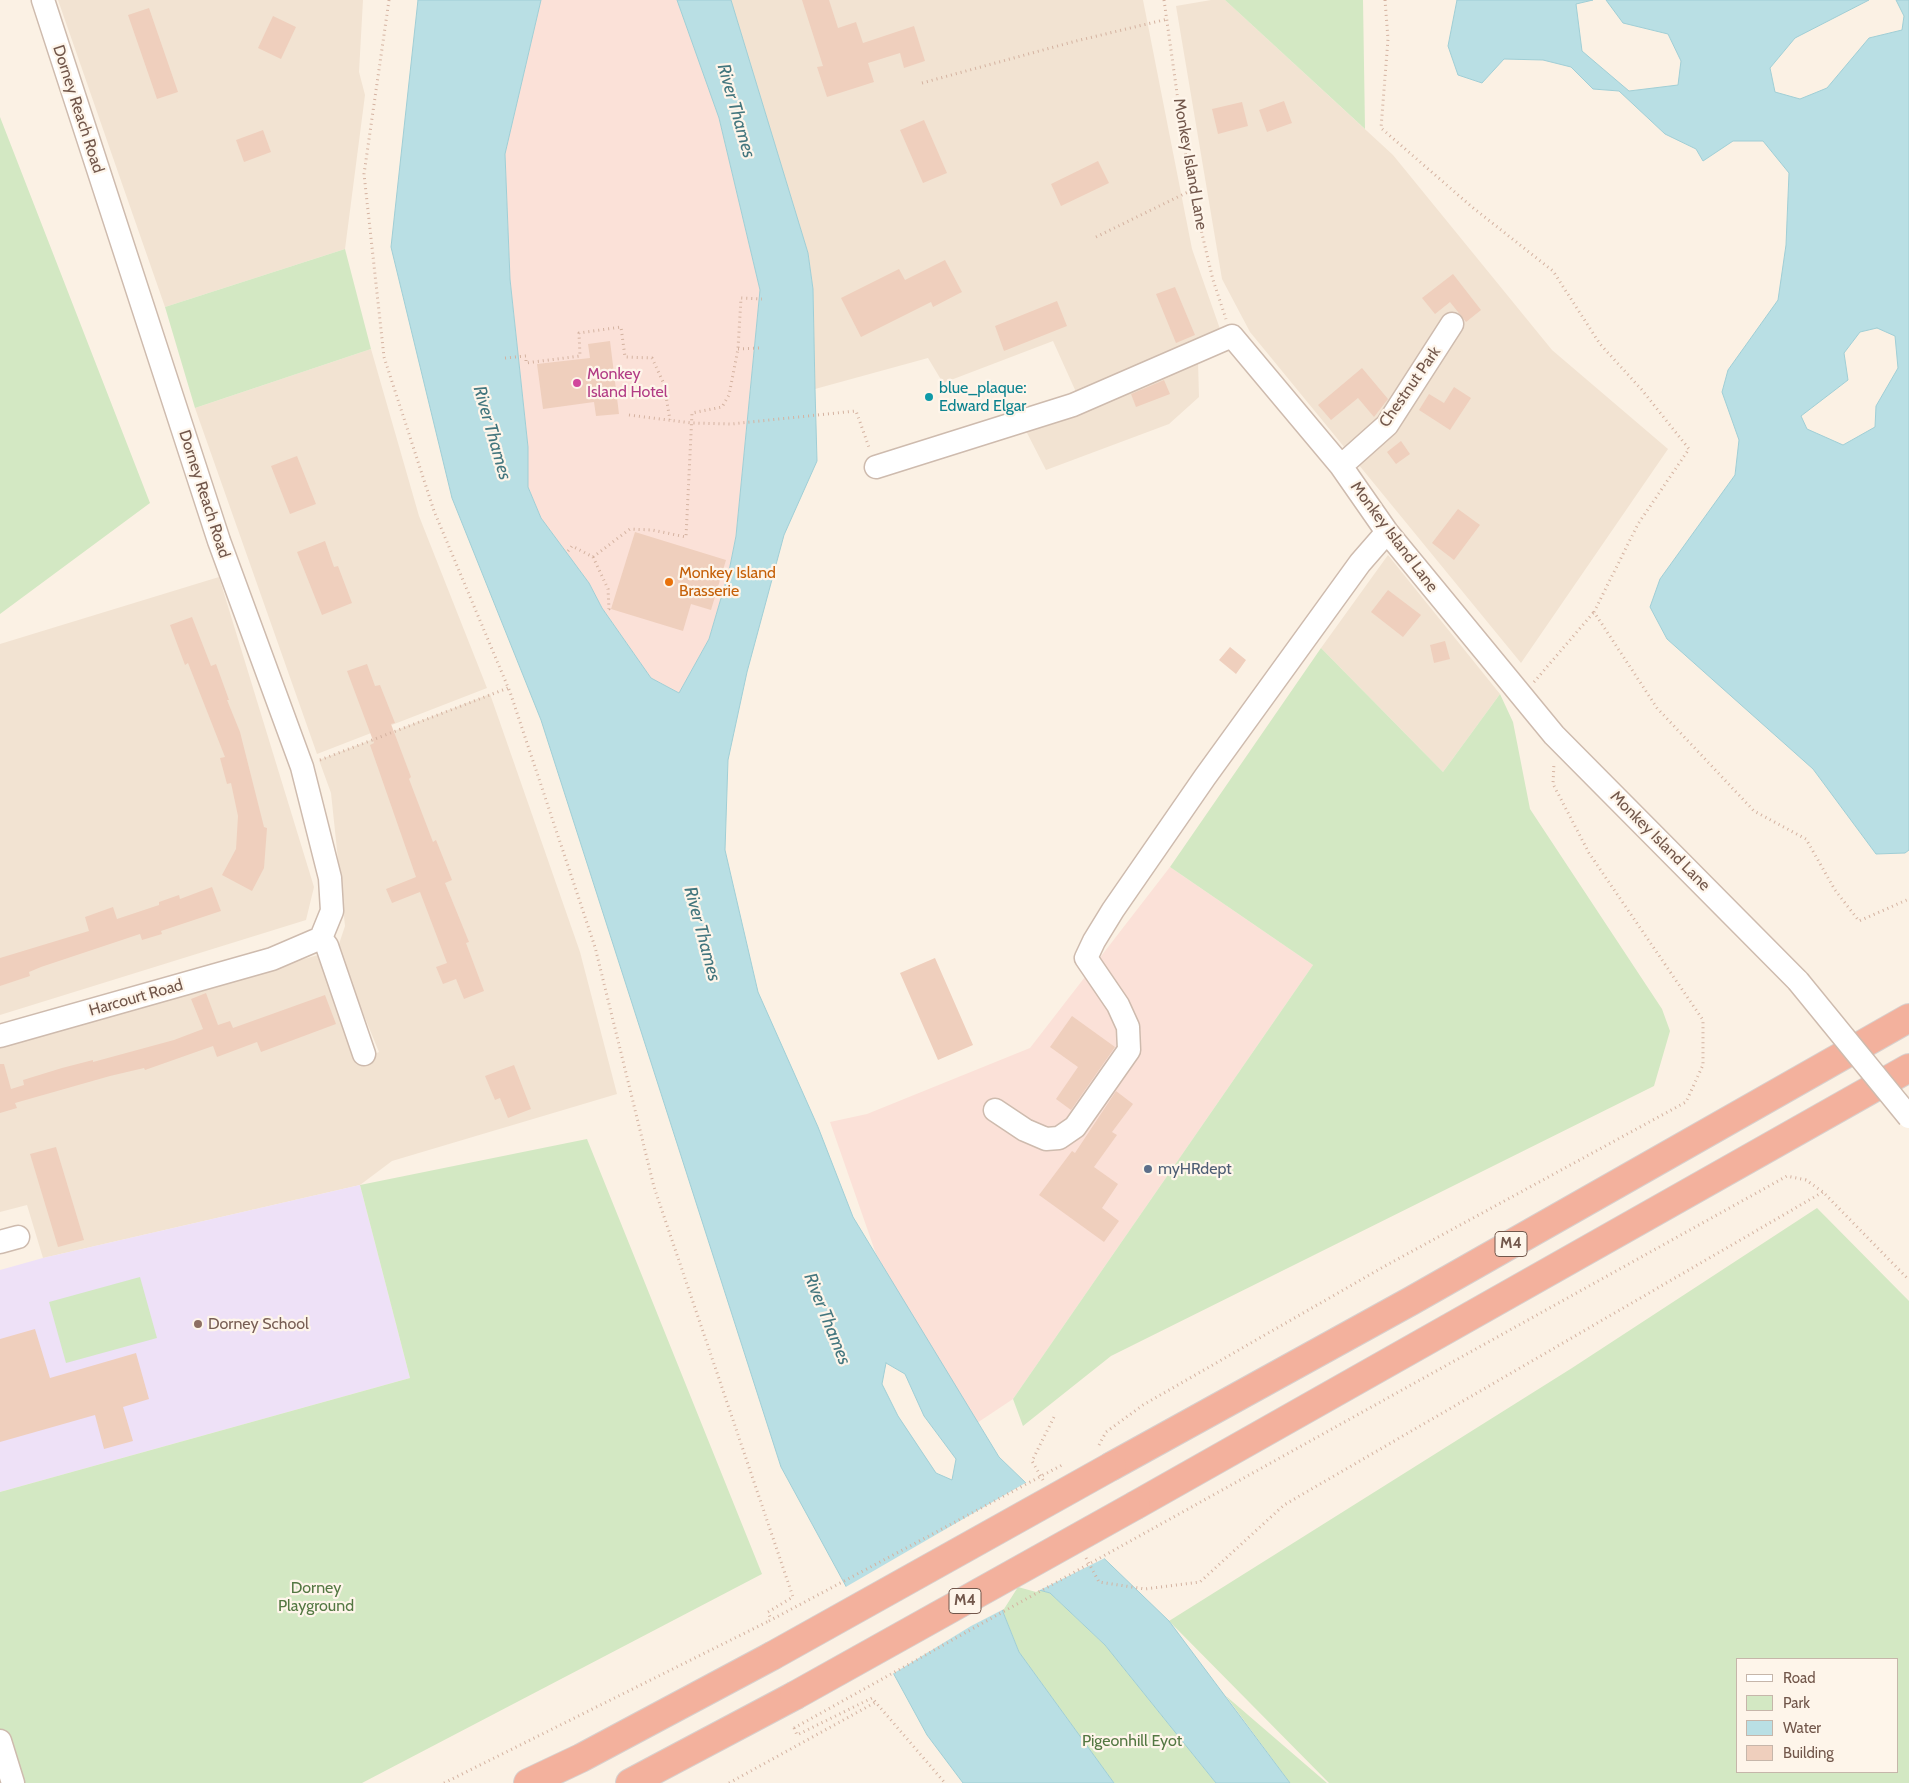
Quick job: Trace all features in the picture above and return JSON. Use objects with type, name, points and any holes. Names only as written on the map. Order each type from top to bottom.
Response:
[{"type":"highway","name":"M4","points":[[528,1783],[581,1758],[772,1656],[1106,1456],[1394,1310],[1909,1018]]},
{"type":"highway","name":"M4","points":[[630,1783],[794,1696],[1136,1505],[1909,1068]]},
{"type":"street","name":"Dorney Reach Road","points":[[43,0],[219,541],[302,768],[330,878],[332,912],[321,938]]},
{"type":"street","name":"Chestnut Park","points":[[1341,466],[1387,425],[1452,324]]},
{"type":"street","name":"Monkey Island Lane","points":[[1232,336],[1341,466],[1387,532],[1554,736],[1798,981],[1909,1117]]},
{"type":"street","points":[[876,466],[1073,405],[1232,336]]},
{"type":"street","points":[[995,1110],[1025,1130],[1046,1139],[1059,1138],[1075,1127],[1129,1050],[1128,1027],[1118,1005],[1086,958],[1094,941],[1113,910],[1205,777],[1360,563],[1387,532]]},
{"type":"street","points":[[321,938],[327,946],[364,1054]]},
{"type":"street","name":"Harcourt Road","points":[[0,1036],[272,959],[321,938]]},
{"type":"street","points":[[0,1741],[13,1783]]},
{"type":"path","points":[[389,0],[364,174],[384,357],[434,511],[508,688],[595,947],[654,1186],[794,1597],[768,1612],[770,1620]]},
{"type":"path","name":"Monkey Island Lane","points":[[1164,0],[1192,190],[1213,280],[1232,336]]},
{"type":"path","points":[[1385,0],[1388,39],[1381,128],[1472,206],[1553,271],[1600,344],[1642,390],[1689,449],[1638,524],[1594,612],[1521,697]]},
{"type":"path","points":[[922,83],[1076,41],[1168,19]]},
{"type":"path","points":[[1096,238],[1192,190]]},
{"type":"path","points":[[592,557],[630,529],[652,530],[686,538],[692,414],[722,407],[729,395],[738,349],[741,298],[762,299]]},
{"type":"path","points":[[505,358],[526,356],[526,363],[580,356],[579,333],[620,327],[625,357],[652,358],[664,384],[670,420]]},
{"type":"path","points":[[738,349],[759,348]]},
{"type":"path","points":[[629,415],[692,423],[731,424],[856,411],[876,466]]},
{"type":"path","points":[[568,550],[572,546],[592,557],[608,589],[608,609],[606,612]]},
{"type":"path","points":[[1594,612],[1658,708],[1754,811],[1806,839],[1835,890],[1859,921],[1909,899]]},
{"type":"path","points":[[302,768],[508,688]]},
{"type":"path","points":[[1091,1450],[1106,1456],[1106,1432],[1143,1405],[1393,1261],[1686,1102],[1703,1066],[1702,1020],[1589,854],[1553,784],[1554,736]]},
{"type":"path","points":[[945,1783],[872,1698],[797,1735],[794,1728],[1787,1176],[1806,1180],[1823,1192],[1909,1280]]},
{"type":"path","points":[[1085,1556],[1099,1582],[1144,1589],[1200,1582],[1284,1505],[1823,1192]]},
{"type":"path","points":[[1046,1487],[1032,1461],[1054,1417]]},
{"type":"path","points":[[444,1783],[770,1620],[1065,1464]]},
{"type":"path","points":[[729,1783],[876,1702]]},
{"type":"shaded area","points":[[58,0],[363,0],[359,72],[365,95],[345,249],[165,307]]},
{"type":"shaded area","points":[[541,0],[677,0],[719,118],[760,290],[736,536],[729,571],[709,639],[679,693],[651,678],[602,608],[589,583],[541,518],[528,487],[528,447],[510,279],[505,154]]},
{"type":"shaded area","points":[[731,0],[1143,0],[1192,249],[1220,329],[1076,392],[1053,341],[943,383],[928,358],[815,389],[813,289],[808,253]]},
{"type":"shaded area","points":[[1211,0],[1225,0],[1393,155],[1552,350],[1668,449],[1521,663],[1250,332],[1222,279],[1176,6]]},
{"type":"shaded area","points":[[371,349],[419,516],[487,688],[317,754],[195,408]]},
{"type":"shaded area","points":[[1198,361],[1199,397],[1169,424],[1046,470],[1025,429]]},
{"type":"shaded area","points":[[1388,555],[1500,694],[1443,772],[1321,648]]},
{"type":"shaded area","points":[[219,577],[314,887],[306,920],[0,1015],[0,644]]},
{"type":"shaded area","points":[[490,694],[580,952],[617,1094],[392,1161],[360,1185],[43,1258],[27,1205],[0,1212],[0,1046],[318,955],[357,1062],[379,1052],[337,950],[345,926],[331,793],[319,760]]},
{"type":"shaded area","points":[[1170,867],[1313,965],[1013,1399],[971,1427],[876,1254],[830,1122],[867,1114],[1030,1048]]},
{"type":"shaded area","name":"Dorney School","points":[[360,1185],[410,1378],[0,1492],[0,1270],[43,1258]]},
{"type":"green space","points":[[1225,0],[1363,0],[1365,129]]},
{"type":"green space","points":[[0,117],[150,503],[0,614]]},
{"type":"green space","points":[[345,249],[371,349],[195,408],[165,307]]},
{"type":"green space","points":[[1321,648],[1443,772],[1500,694],[1513,722],[1530,809],[1662,1009],[1670,1031],[1654,1086],[1111,1356],[1023,1426],[1013,1399],[1313,965],[1170,867]]},
{"type":"green space","name":"Dorney Playground","points":[[587,1139],[762,1574],[362,1783],[0,1783],[0,1492],[410,1378],[360,1185]]},
{"type":"green space","points":[[1817,1208],[1909,1301],[1909,1783],[1329,1783],[1169,1621],[1572,1368]]},
{"type":"green space","points":[[140,1277],[157,1338],[66,1363],[49,1302]]},
{"type":"green space","name":"Pigeonhill Eyot","points":[[1017,1584],[1050,1593],[1105,1645],[1216,1783],[1114,1783],[1019,1652],[1001,1607]]},
{"type":"green space","points":[[1226,1696],[1327,1783],[1290,1783]]},
{"type":"water","name":"River Thames","points":[[418,0],[541,0],[505,154],[510,279],[528,447],[528,487],[541,518],[589,583],[602,608],[651,678],[679,693],[709,639],[729,571],[736,536],[760,290],[719,118],[677,0],[731,0],[808,253],[813,289],[817,461],[784,535],[747,672],[728,760],[725,850],[758,992],[818,1127],[853,1217],[999,1457],[1169,1621],[1290,1783],[1216,1783],[1105,1645],[1050,1593],[1017,1584],[1001,1607],[1019,1652],[1114,1783],[963,1783],[927,1735],[781,1467],[541,720],[452,498],[391,247]],"holes":[[[886,1363],[905,1374],[924,1416],[956,1459],[952,1480],[936,1473],[898,1416],[882,1384]]]},
{"type":"water","points":[[1457,0],[1593,0],[1576,4],[1582,51],[1629,91],[1678,85],[1681,61],[1668,34],[1623,23],[1606,0],[1869,0],[1795,38],[1770,68],[1775,92],[1800,99],[1827,88],[1869,38],[1902,30],[1904,16],[1896,0],[1909,0],[1909,850],[1905,853],[1876,854],[1813,769],[1667,639],[1650,607],[1660,579],[1735,475],[1739,440],[1722,392],[1728,370],[1778,300],[1786,245],[1789,173],[1763,141],[1733,141],[1703,161],[1696,149],[1665,134],[1619,91],[1593,89],[1571,67],[1543,60],[1504,59],[1482,83],[1458,75],[1448,46]],"holes":[[[1877,328],[1895,336],[1898,368],[1876,406],[1875,427],[1843,445],[1807,429],[1801,416],[1848,380],[1844,353],[1860,332]]]},
{"type":"pier","points":[[1027,1482],[1107,1557],[1036,1592],[1018,1587],[1004,1609],[971,1626],[891,1675],[844,1588]]},
{"type":"building","points":[[802,0],[829,0],[838,28],[856,22],[863,43],[914,26],[925,61],[904,68],[900,53],[868,63],[874,82],[827,97],[817,67],[823,66]]},
{"type":"building","points":[[149,8],[178,92],[157,99],[128,15]]},
{"type":"building","points":[[273,16],[296,27],[281,59],[258,48]]},
{"type":"building","points":[[1284,101],[1292,123],[1267,132],[1259,110]]},
{"type":"building","points":[[1242,102],[1248,126],[1218,134],[1212,109]]},
{"type":"building","points":[[924,120],[947,173],[923,183],[900,130]]},
{"type":"building","points":[[263,130],[271,152],[244,162],[236,140]]},
{"type":"building","points":[[1098,161],[1109,183],[1061,206],[1051,184]]},
{"type":"building","points":[[945,260],[962,292],[933,307],[931,302],[861,337],[841,298],[899,269],[905,280]]},
{"type":"building","points":[[1453,274],[1481,310],[1466,322],[1450,302],[1435,314],[1422,298]]},
{"type":"building","points":[[1175,287],[1195,335],[1176,343],[1156,294]]},
{"type":"building","points":[[1057,301],[1067,326],[1004,351],[995,326]]},
{"type":"building","name":"Monkey Island Hotel","points":[[610,341],[619,414],[596,416],[594,402],[543,409],[537,364],[590,358],[588,344]]},
{"type":"building","points":[[1362,368],[1388,399],[1374,417],[1358,398],[1331,420],[1318,405]]},
{"type":"building","points":[[1164,380],[1170,394],[1136,407],[1131,394]]},
{"type":"building","points":[[1454,387],[1471,398],[1450,430],[1419,410],[1429,394],[1444,403]]},
{"type":"building","points":[[1401,441],[1410,454],[1396,464],[1387,452]]},
{"type":"building","points":[[297,456],[316,504],[290,514],[271,466]]},
{"type":"building","points":[[1458,509],[1480,525],[1454,560],[1432,543]]},
{"type":"building","name":"Monkey Island Brasserie","points":[[635,532],[726,560],[711,610],[691,604],[683,631],[611,609]]},
{"type":"building","points":[[325,541],[334,567],[338,566],[352,603],[322,615],[297,552]]},
{"type":"building","points":[[1388,590],[1421,615],[1403,637],[1371,612]]},
{"type":"building","points":[[192,617],[211,666],[216,664],[229,700],[227,700],[240,732],[264,827],[267,828],[264,868],[252,891],[222,875],[236,849],[238,816],[231,783],[227,784],[220,758],[225,757],[188,663],[185,665],[170,625]]},
{"type":"building","points":[[1445,641],[1450,659],[1434,663],[1430,645]]},
{"type":"building","points":[[1230,647],[1246,660],[1236,674],[1219,660]]},
{"type":"building","points":[[367,664],[375,686],[380,685],[395,723],[391,724],[411,777],[409,779],[433,842],[436,840],[452,880],[445,883],[469,942],[466,943],[484,991],[464,999],[456,979],[443,984],[436,967],[447,963],[420,892],[392,903],[386,889],[416,877],[370,745],[374,743],[347,671]]},
{"type":"building","points":[[212,887],[221,911],[161,931],[162,934],[142,940],[140,934],[41,967],[29,972],[30,976],[0,986],[0,958],[89,931],[85,917],[113,907],[117,919],[159,905],[159,902],[179,895],[180,899]]},
{"type":"building","points":[[935,958],[973,1045],[938,1060],[900,973]]},
{"type":"building","points":[[206,993],[218,1025],[230,1021],[233,1028],[325,995],[336,1024],[261,1052],[257,1042],[217,1057],[213,1046],[145,1070],[144,1068],[110,1076],[15,1103],[17,1108],[0,1113],[0,1064],[4,1064],[11,1089],[24,1085],[23,1080],[62,1068],[93,1060],[93,1062],[174,1040],[203,1029],[191,999]]},
{"type":"building","points":[[1072,1016],[1115,1047],[1071,1110],[1056,1099],[1078,1067],[1050,1047]]},
{"type":"building","points":[[514,1065],[531,1109],[508,1118],[500,1098],[495,1100],[485,1076]]},
{"type":"building","points":[[1116,1091],[1133,1104],[1112,1132],[1117,1135],[1094,1167],[1118,1184],[1102,1208],[1119,1221],[1104,1242],[1039,1195],[1072,1151],[1075,1153]]},
{"type":"building","points":[[56,1147],[84,1240],[58,1247],[30,1154]]},
{"type":"building","points":[[35,1329],[50,1378],[136,1353],[149,1399],[123,1407],[133,1441],[104,1449],[95,1415],[0,1442],[0,1339]]},
{"type":"place","name":"Monkey Island Hotel","points":[[577,383]]},
{"type":"place","name":"blue_plaque: Edward Elgar","points":[[929,397]]},
{"type":"place","name":"Monkey Island Brasserie","points":[[669,582]]},
{"type":"place","name":"myHRdept","points":[[1148,1169]]},
{"type":"place","name":"Dorney School","points":[[198,1324]]}]
